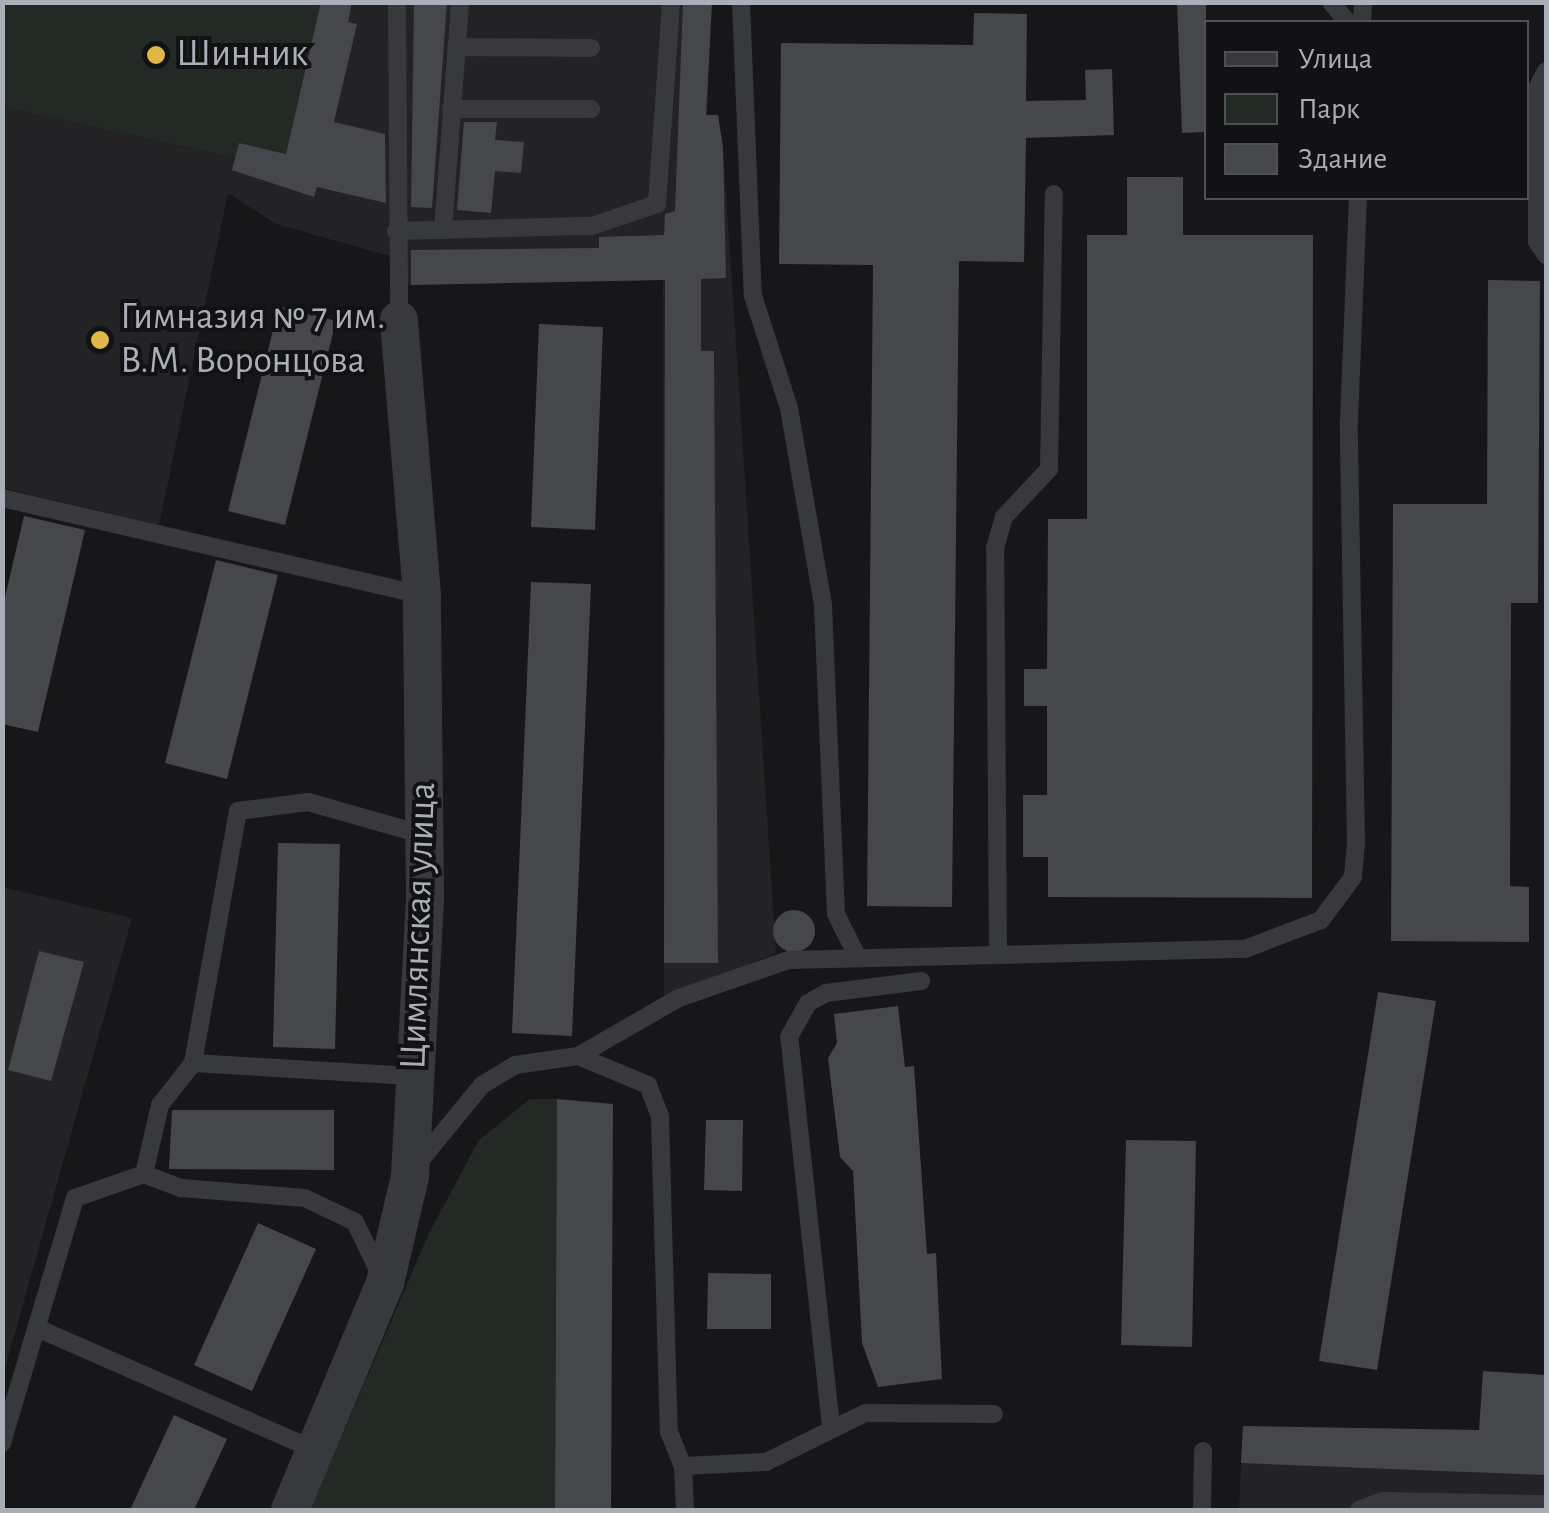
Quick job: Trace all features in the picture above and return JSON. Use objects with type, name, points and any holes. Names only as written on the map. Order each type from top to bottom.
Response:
[{"type":"street","name":"Цимлянская улица","points":[[290,1510],[385,1283],[410,1176],[425,836],[422,595],[399,320]]},
{"type":"lane","points":[[397,2],[399,320]]},
{"type":"lane","points":[[442,230],[460,2]]},
{"type":"lane","points":[[396,231],[592,226],[657,204],[671,2]]},
{"type":"lane","points":[[741,2],[753,296],[789,408],[823,605],[836,914],[856,954]]},
{"type":"lane","points":[[456,46],[590,48]]},
{"type":"lane","points":[[1546,71],[1537,88],[1537,242],[1546,255]]},
{"type":"lane","points":[[451,109],[590,109]]},
{"type":"lane","points":[[998,952],[995,548],[1004,517],[1049,468],[1054,194]]},
{"type":"lane","points":[[410,1176],[482,1086],[515,1065],[578,1056],[732,974],[856,954],[1285,940],[1321,920],[1353,877],[1349,420],[1358,200]]},
{"type":"lane","points":[[2,498],[422,595]]},
{"type":"lane","points":[[144,1174],[160,1105],[193,1062],[238,812],[308,802],[425,836]]},
{"type":"lane","points":[[831,1427],[789,1037],[808,1003],[826,992],[921,981]]},
{"type":"lane","points":[[578,1056],[633,1077],[658,1098],[669,1432],[683,1466],[684,1510]]},
{"type":"lane","points":[[193,1062],[415,1076]]},
{"type":"lane","points":[[2,1444],[75,1198],[144,1174],[181,1188],[305,1198],[356,1222],[385,1283]]},
{"type":"lane","points":[[37,1328],[315,1450]]},
{"type":"lane","points":[[683,1466],[766,1462],[831,1427],[876,1412],[994,1414]]},
{"type":"lane","points":[[1202,1510],[1203,1451]]},
{"type":"lane","points":[[1360,1510],[1382,1501],[1546,1504]]},
{"type":"shaded area","points":[[321,3],[712,3],[707,115],[718,115],[723,147],[776,953],[664,999],[663,280],[407,285],[396,258],[276,224],[228,193],[159,525],[3,488],[3,107],[234,158],[239,143],[285,154]]},
{"type":"shaded area","points":[[3,887],[132,918],[3,1375]]},
{"type":"shaded area","points":[[1243,1426],[1546,1433],[1546,1510],[1239,1510]]},
{"type":"green space","name":"Шинник","points":[[3,3],[321,3],[286,154],[239,143],[235,158],[3,107]]},
{"type":"green space","points":[[530,1099],[557,1099],[555,1510],[310,1510],[429,1233],[479,1140]]},
{"type":"building","points":[[321,2],[352,2],[348,22],[357,24],[334,122],[385,134],[386,203],[317,187],[314,197],[232,170],[239,143],[286,154]]},
{"type":"building","points":[[414,2],[447,2],[432,208],[411,207]]},
{"type":"building","points":[[683,2],[712,2],[706,115],[718,115],[723,147],[726,278],[701,279],[701,351],[714,351],[718,963],[664,963],[665,280],[411,285],[411,250],[599,248],[599,237],[664,235],[665,214],[675,211]]},
{"type":"building","points":[[1177,2],[1206,2],[1204,132],[1182,133]]},
{"type":"building","points":[[974,13],[1027,14],[1026,101],[1086,100],[1085,70],[1112,69],[1114,135],[1026,138],[1024,262],[959,261],[952,907],[867,906],[873,265],[779,264],[781,43],[973,45]]},
{"type":"building","points":[[464,122],[497,122],[495,140],[524,142],[521,173],[495,171],[491,213],[457,210]]},
{"type":"building","points":[[1127,177],[1183,177],[1183,235],[1313,235],[1312,898],[1048,897],[1048,857],[1023,857],[1023,795],[1047,795],[1047,706],[1024,706],[1024,669],[1047,669],[1048,519],[1087,519],[1087,235],[1127,235]]},
{"type":"building","points":[[1488,280],[1540,281],[1538,603],[1511,603],[1510,886],[1529,887],[1529,942],[1391,941],[1393,504],[1487,504]]},
{"type":"building","points":[[279,306],[336,321],[285,525],[228,511]]},
{"type":"building","points":[[539,324],[603,327],[595,530],[531,527]]},
{"type":"building","points":[[24,516],[85,530],[38,732],[2,724],[2,610]]},
{"type":"building","points":[[216,560],[278,575],[227,779],[165,763]]},
{"type":"building","points":[[531,582],[591,584],[572,1036],[512,1033]]},
{"type":"building","points":[[278,843],[340,844],[335,1049],[273,1047]]},
{"type":"building","points":[[794,910],[809,916],[815,931],[809,946],[794,952],[779,946],[773,931],[779,916]]},
{"type":"building","points":[[39,951],[84,962],[51,1081],[8,1070]]},
{"type":"building","points":[[1378,992],[1436,1001],[1377,1370],[1319,1361]]},
{"type":"building","points":[[898,1006],[905,1067],[914,1066],[927,1254],[936,1253],[942,1379],[878,1387],[862,1343],[853,1171],[840,1157],[828,1058],[837,1043],[834,1014]]},
{"type":"building","points":[[557,1099],[613,1104],[611,1510],[555,1510]]},
{"type":"building","points":[[172,1110],[334,1110],[334,1170],[169,1169]]},
{"type":"building","points":[[706,1120],[743,1120],[742,1191],[704,1190]]},
{"type":"building","points":[[1126,1140],[1196,1141],[1192,1347],[1121,1345]]},
{"type":"building","points":[[258,1223],[316,1249],[252,1391],[194,1365]]},
{"type":"building","points":[[708,1273],[771,1274],[771,1329],[707,1329]]},
{"type":"building","points":[[1483,1371],[1546,1375],[1546,1475],[1241,1463],[1243,1426],[1479,1430]]},
{"type":"building","points":[[174,1415],[227,1439],[194,1510],[130,1510]]},
{"type":"place","name":"Шинник","points":[[156,55]]},
{"type":"place","name":"Гимназия № 7 им. В.М. Воронцова","points":[[100,340]]}]
